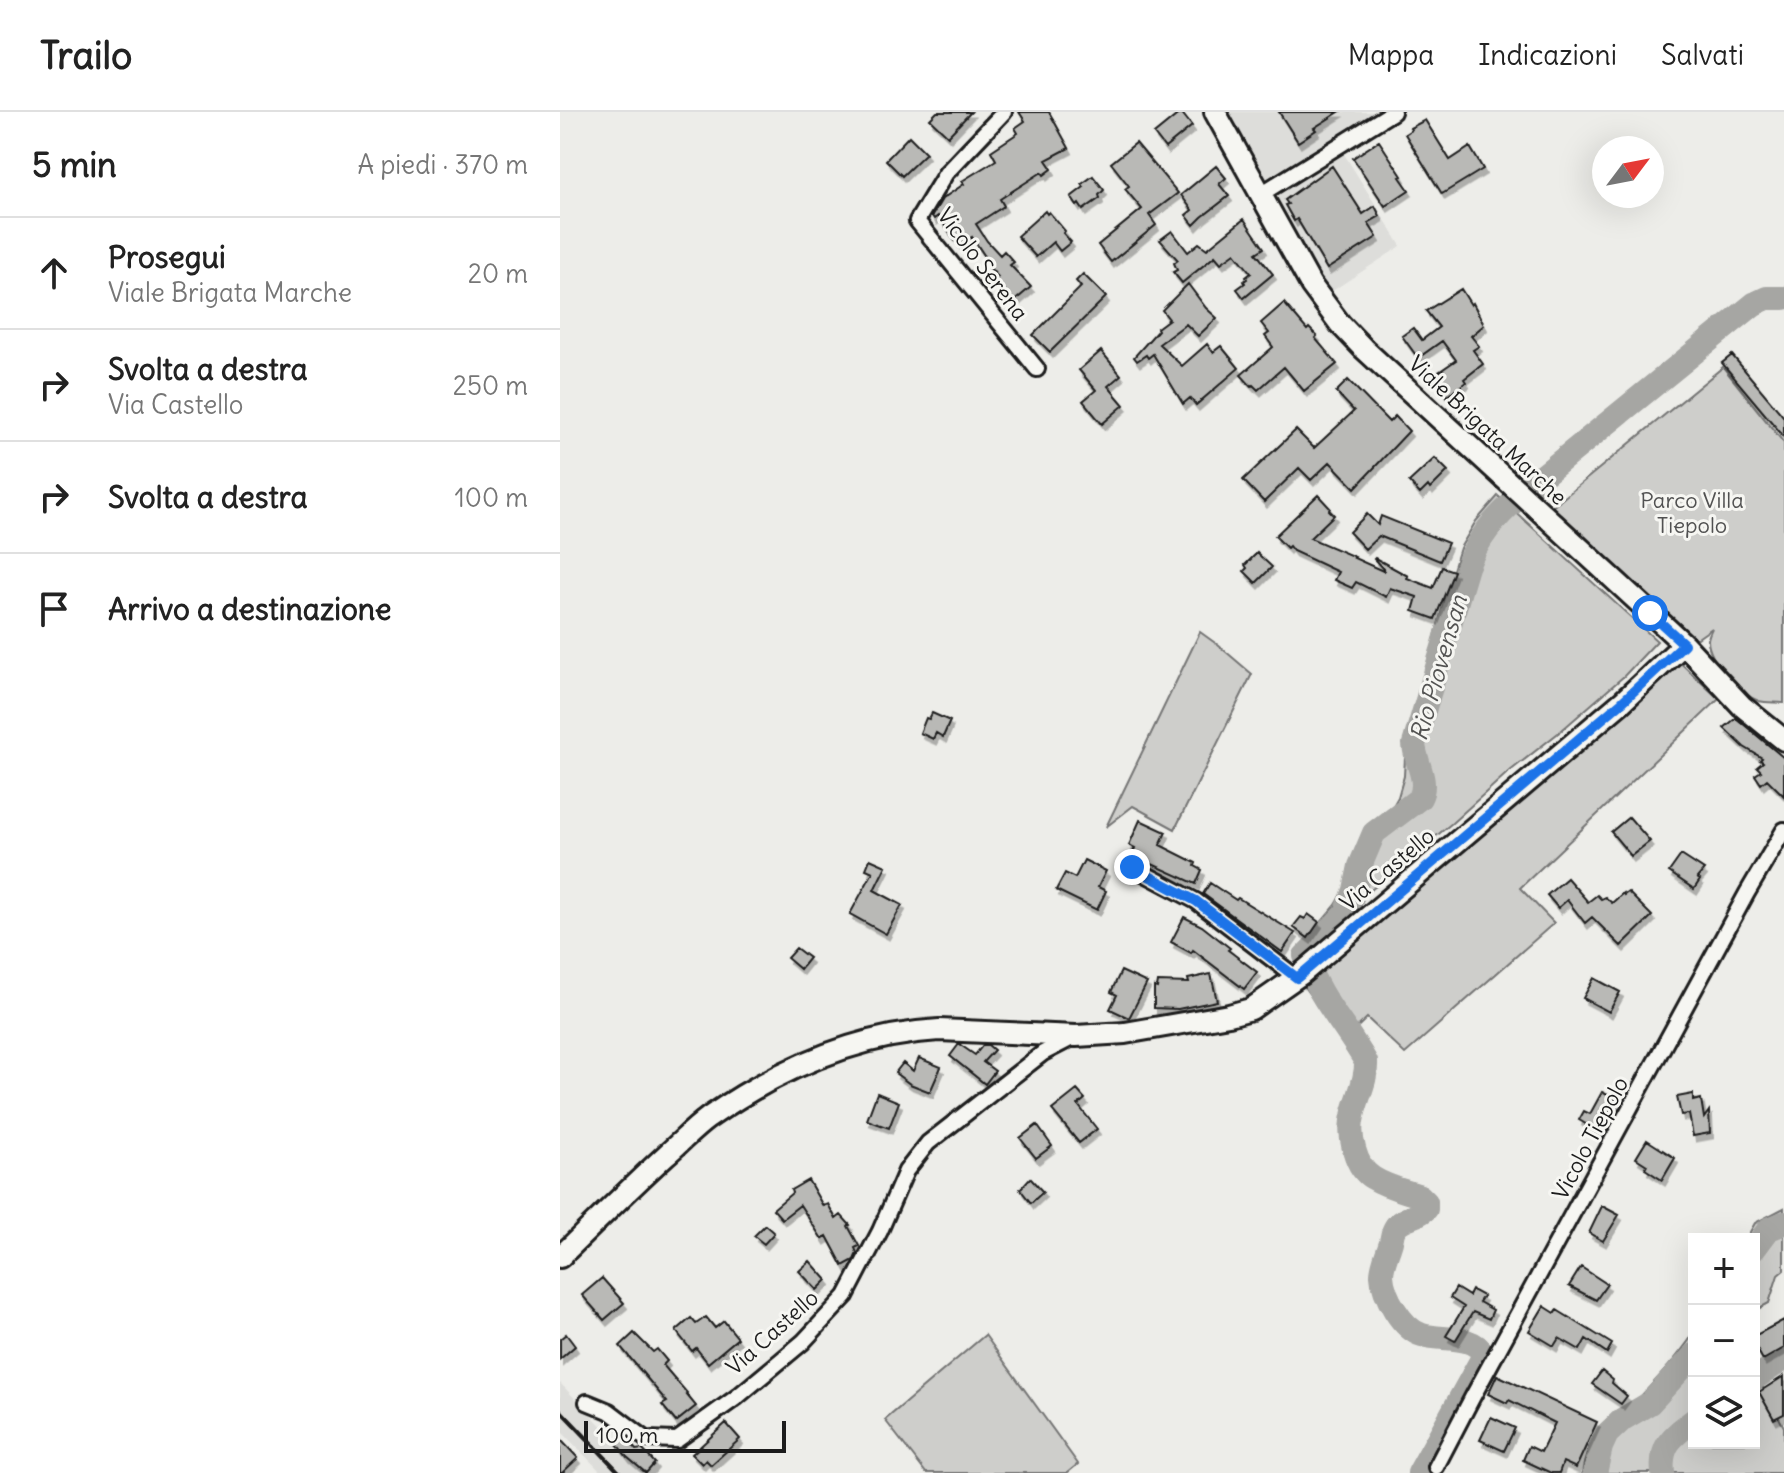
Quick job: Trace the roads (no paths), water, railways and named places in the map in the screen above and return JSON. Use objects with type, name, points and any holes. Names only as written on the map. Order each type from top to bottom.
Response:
[{"type":"street","name":"Vicolo Serena","points":[[1004,112],[946,173],[917,221],[1037,369]]},
{"type":"street","name":"Viale Brigata Marche","points":[[1215,112],[1311,285],[1340,324],[1684,644],[1742,706],[1784,740]]},
{"type":"street","points":[[1261,194],[1393,112]]},
{"type":"street","name":"Via Castello","points":[[560,1257],[706,1119],[771,1078],[821,1055],[876,1038],[921,1031],[1076,1036],[1125,1033],[1251,1009],[1330,950],[1622,702],[1684,644]]},
{"type":"street","name":"Vicolo Tiepolo","points":[[1436,1467],[1784,830]]},
{"type":"street","points":[[1132,867],[1196,901],[1299,976]]},
{"type":"street","name":"Via Castello","points":[[587,1402],[609,1411],[646,1439],[677,1440],[737,1397],[803,1342],[846,1296],[880,1231],[906,1171],[928,1143],[1043,1053],[1076,1036]]},
{"type":"waterway","name":"Rio Piovensan","points":[[1529,487],[1754,304],[1767,298],[1784,298]]},
{"type":"waterway","name":"Rio Piovensan","points":[[1419,1473],[1484,1355],[1472,1343],[1415,1332],[1401,1319],[1390,1301],[1382,1275],[1393,1232],[1398,1224],[1426,1209],[1426,1202],[1420,1196],[1373,1178],[1357,1159],[1352,1141],[1352,1124],[1366,1062],[1324,998],[1305,956],[1346,913],[1374,833],[1420,798],[1423,784],[1414,744],[1467,567],[1488,529],[1518,498]]},
{"type":"waterway","points":[[1760,1241],[1769,1229],[1784,1223]]},
{"type":"waterway","points":[[1757,1377],[1784,1359]]},
{"type":"waterway","points":[[1595,1473],[1607,1434],[1623,1419],[1650,1403],[1688,1362]]},
{"type":"waterway","points":[[1663,1473],[1666,1448],[1688,1425]]},
{"type":"railway","points":[[560,1410],[620,1473]]},
{"type":"park label","name":"Parco Villa Tiepolo","points":[[1692,512]]}]
